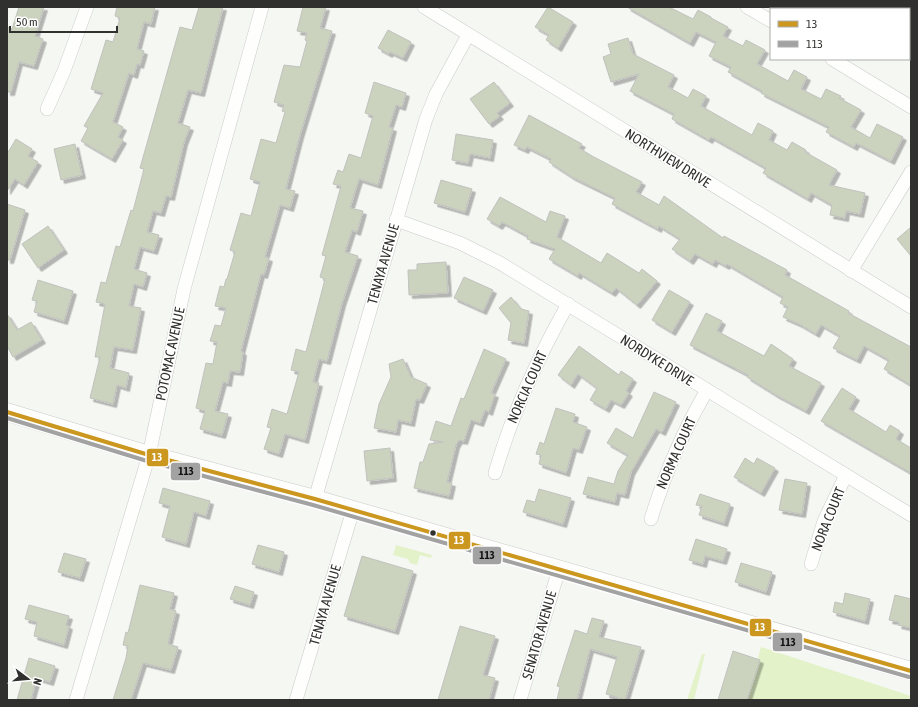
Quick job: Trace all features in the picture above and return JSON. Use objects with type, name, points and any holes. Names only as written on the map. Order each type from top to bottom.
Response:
[{"type":"main road","points":[[7,412],[150,455],[353,510],[911,671]]},
{"type":"street","points":[[47,109],[64,71],[87,7]]},
{"type":"street","name":"POTOMAC AVENUE","points":[[76,700],[150,455],[184,289],[262,7]]},
{"type":"street","name":"NORTHVIEW DRIVE","points":[[424,7],[911,307]]},
{"type":"street","points":[[748,7],[770,20]]},
{"type":"street","name":"TENAYA AVENUE","points":[[315,500],[426,118],[450,65],[468,35]]},
{"type":"street","points":[[834,60],[911,107]]},
{"type":"street","points":[[851,271],[911,172]]},
{"type":"street","name":"NORDYKE DRIVE","points":[[396,220],[460,243],[500,263],[911,515]]},
{"type":"street","name":"NORCIA COURT","points":[[495,473],[506,436],[523,393],[547,341],[568,304]]},
{"type":"street","name":"NORMA COURT","points":[[651,518],[660,488],[678,444],[707,390]]},
{"type":"street","name":"NORA COURT","points":[[811,564],[824,521],[846,475]]},
{"type":"street","name":"TENAYA AVENUE","points":[[296,700],[353,510]]},
{"type":"street","name":"SENATOR AVENUE","points":[[520,700],[559,569]]},
{"type":"green space","points":[[396,545],[432,555],[431,558],[420,555],[417,565],[410,563],[408,559],[393,555]]},
{"type":"green space","points":[[761,647],[911,696],[911,700],[746,700]]},
{"type":"green space","points":[[702,654],[705,654],[694,700],[687,700]]},
{"type":"building","points":[[19,7],[44,7],[35,36],[43,39],[34,66],[19,62],[11,92],[7,92],[7,27],[12,29]]},
{"type":"building","points":[[117,7],[155,7],[151,24],[144,22],[137,49],[144,51],[140,65],[137,64],[134,75],[129,73],[113,122],[123,127],[118,137],[123,140],[112,159],[81,141],[88,128],[84,126],[103,93],[91,89],[106,40],[113,42],[120,18],[115,16]]},
{"type":"building","points":[[199,7],[223,7],[201,93],[188,90],[178,123],[190,127],[184,142],[171,197],[166,196],[161,213],[153,211],[147,232],[159,235],[154,251],[140,247],[134,269],[147,273],[143,287],[134,284],[129,306],[141,308],[133,350],[114,347],[110,368],[129,373],[126,388],[117,385],[113,404],[90,398],[100,357],[95,357],[105,304],[96,302],[101,282],[106,283],[116,246],[120,247],[131,210],[133,211],[144,169],[140,168],[180,27],[192,30]]},
{"type":"building","points":[[303,7],[326,7],[320,28],[332,31],[300,135],[286,189],[295,191],[290,208],[280,205],[265,257],[269,258],[264,275],[261,274],[241,351],[243,352],[240,372],[230,371],[228,383],[223,382],[215,411],[228,414],[222,435],[200,429],[205,411],[196,408],[206,363],[213,364],[217,342],[210,341],[215,325],[221,326],[226,308],[215,306],[220,286],[224,287],[235,252],[230,250],[241,213],[251,216],[260,182],[250,179],[261,139],[276,143],[285,112],[282,111],[284,105],[274,102],[284,65],[300,67],[307,41],[305,40],[307,33],[297,31]]},
{"type":"building","points":[[548,7],[573,22],[558,48],[546,40],[549,35],[535,27]]},
{"type":"building","points":[[627,7],[669,7],[693,19],[698,10],[711,17],[728,27],[723,36],[743,46],[746,40],[765,50],[757,64],[788,81],[794,70],[807,77],[801,89],[821,99],[826,89],[841,96],[839,98],[861,110],[851,127],[870,138],[877,124],[903,137],[891,161],[856,143],[854,147],[826,132],[829,127],[761,93],[762,91],[728,72],[731,67],[709,56],[716,42],[696,32],[690,43]]},
{"type":"building","points":[[388,30],[411,42],[403,58],[390,52],[389,54],[378,48]]},
{"type":"building","points":[[628,38],[633,54],[674,75],[668,87],[688,98],[693,89],[706,96],[701,106],[752,135],[758,123],[773,131],[769,140],[787,150],[792,142],[806,150],[805,152],[837,170],[829,185],[865,193],[860,214],[846,211],[845,218],[830,215],[832,205],[811,193],[808,199],[763,173],[766,168],[711,137],[709,140],[672,119],[674,114],[630,91],[639,74],[611,82],[603,57],[611,54],[608,44]]},
{"type":"building","points":[[374,82],[406,93],[402,107],[396,105],[389,127],[393,128],[378,185],[359,179],[350,208],[363,211],[357,232],[352,230],[345,252],[358,256],[342,303],[327,361],[319,359],[313,382],[319,383],[305,440],[285,434],[279,454],[264,449],[271,428],[267,427],[272,409],[287,414],[299,372],[291,370],[296,349],[306,352],[325,279],[320,277],[326,256],[322,255],[341,186],[333,184],[338,170],[343,172],[349,154],[361,158],[373,116],[365,113]]},
{"type":"building","points":[[494,82],[510,103],[497,113],[500,116],[489,124],[470,99]]},
{"type":"building","points":[[529,115],[582,144],[579,148],[592,156],[642,182],[636,192],[659,205],[664,196],[723,238],[724,236],[787,270],[785,275],[849,311],[848,313],[911,347],[911,385],[884,369],[889,360],[864,346],[857,360],[833,348],[840,336],[821,325],[816,334],[783,317],[788,307],[780,303],[783,297],[727,264],[726,266],[715,260],[713,264],[695,254],[690,261],[672,249],[680,239],[659,226],[658,229],[612,204],[615,198],[572,177],[549,162],[551,159],[527,147],[525,150],[514,145]]},
{"type":"building","points":[[456,134],[493,140],[490,158],[470,154],[468,163],[452,160]]},
{"type":"building","points":[[16,139],[32,149],[28,156],[38,162],[24,185],[15,179],[7,191],[7,154]]},
{"type":"building","points":[[75,144],[82,175],[61,180],[54,149]]},
{"type":"building","points":[[441,180],[472,189],[465,212],[434,203]]},
{"type":"building","points":[[500,197],[546,222],[550,211],[565,216],[557,237],[601,263],[607,253],[639,273],[642,269],[657,281],[637,305],[616,288],[612,293],[579,273],[578,276],[549,259],[555,249],[527,239],[528,236],[502,222],[499,226],[487,219]]},
{"type":"building","points":[[7,204],[25,210],[10,260],[7,260]]},
{"type":"building","points":[[48,226],[64,250],[38,268],[22,244]]},
{"type":"building","points":[[911,227],[911,256],[897,239]]},
{"type":"building","points":[[446,262],[448,293],[409,295],[408,270],[417,270],[417,264]]},
{"type":"building","points":[[464,277],[493,290],[483,311],[454,298]]},
{"type":"building","points":[[38,280],[73,291],[64,321],[34,312],[37,301],[32,300]]},
{"type":"building","points":[[669,290],[690,302],[672,332],[652,320]]},
{"type":"building","points":[[511,297],[521,309],[529,311],[524,343],[508,340],[511,323],[499,308]]},
{"type":"building","points":[[706,313],[722,321],[717,331],[764,356],[771,344],[793,359],[789,366],[821,383],[806,411],[747,377],[748,375],[690,345]]},
{"type":"building","points":[[7,314],[17,330],[31,322],[42,340],[13,357],[7,346]]},
{"type":"building","points":[[579,346],[619,375],[621,371],[633,379],[626,391],[629,393],[621,405],[611,400],[606,409],[590,400],[597,388],[578,374],[571,385],[558,375]]},
{"type":"building","points":[[484,349],[506,359],[491,393],[495,394],[489,412],[485,410],[480,423],[471,420],[464,441],[459,440],[456,445],[447,482],[452,483],[449,496],[414,488],[420,462],[423,462],[429,444],[443,442],[430,440],[436,421],[451,426],[461,398],[464,399]]},
{"type":"building","points":[[403,359],[411,377],[427,384],[420,400],[416,399],[411,423],[398,420],[396,432],[374,428],[379,404],[391,377],[389,364]]},
{"type":"building","points":[[842,388],[856,397],[849,409],[886,432],[890,425],[900,431],[896,439],[911,448],[911,473],[821,421]]},
{"type":"building","points":[[654,392],[676,402],[662,432],[656,429],[631,472],[625,495],[617,493],[615,502],[583,494],[588,477],[614,484],[618,471],[628,455],[607,443],[616,428],[633,438]]},
{"type":"building","points":[[556,408],[575,414],[573,422],[587,427],[579,450],[573,448],[566,473],[539,464],[541,455],[536,454],[540,442],[544,444]]},
{"type":"building","points":[[390,448],[393,478],[367,481],[364,451]]},
{"type":"building","points":[[745,458],[754,464],[757,458],[775,468],[761,493],[734,477]]},
{"type":"building","points":[[785,479],[807,483],[802,514],[779,510]]},
{"type":"building","points":[[163,488],[210,501],[206,516],[194,512],[186,544],[162,537],[170,506],[159,503]]},
{"type":"building","points":[[539,489],[571,498],[563,524],[523,512],[527,500],[535,502]]},
{"type":"building","points":[[700,494],[730,504],[724,523],[699,515],[702,506],[696,505]]},
{"type":"building","points":[[696,539],[727,549],[723,561],[705,556],[703,564],[689,560]]},
{"type":"building","points":[[258,545],[284,552],[279,572],[252,564]]},
{"type":"building","points":[[64,553],[86,559],[80,578],[58,572]]},
{"type":"building","points":[[362,556],[413,571],[395,631],[344,616]]},
{"type":"building","points":[[741,563],[772,572],[766,592],[735,582]]},
{"type":"building","points":[[140,585],[174,593],[170,609],[176,611],[168,644],[178,647],[171,670],[143,663],[131,700],[113,700],[126,658],[128,646],[123,645],[126,632],[128,633]]},
{"type":"building","points":[[235,586],[254,592],[250,605],[230,599]]},
{"type":"building","points":[[845,593],[870,599],[865,621],[833,612],[835,602],[843,604]]},
{"type":"building","points":[[895,595],[911,599],[911,628],[898,625],[899,622],[889,620]]},
{"type":"building","points":[[29,605],[69,616],[66,625],[69,626],[64,645],[34,636],[37,622],[25,619]]},
{"type":"building","points":[[592,618],[604,621],[599,637],[641,647],[625,700],[606,694],[617,657],[590,649],[577,700],[557,700],[560,687],[557,686],[575,630],[587,634]]},
{"type":"building","points":[[460,626],[495,636],[483,675],[495,678],[489,700],[438,700]]},
{"type":"building","points":[[733,651],[760,660],[747,700],[718,700]]},
{"type":"building","points":[[29,658],[55,666],[50,682],[37,678],[31,700],[17,700]]},
{"type":"transit line","name":"13","points":[[7,412],[149,455],[315,499],[911,671]]},
{"type":"transit line","name":"113","points":[[7,418],[147,461],[313,505],[909,677]]}]
